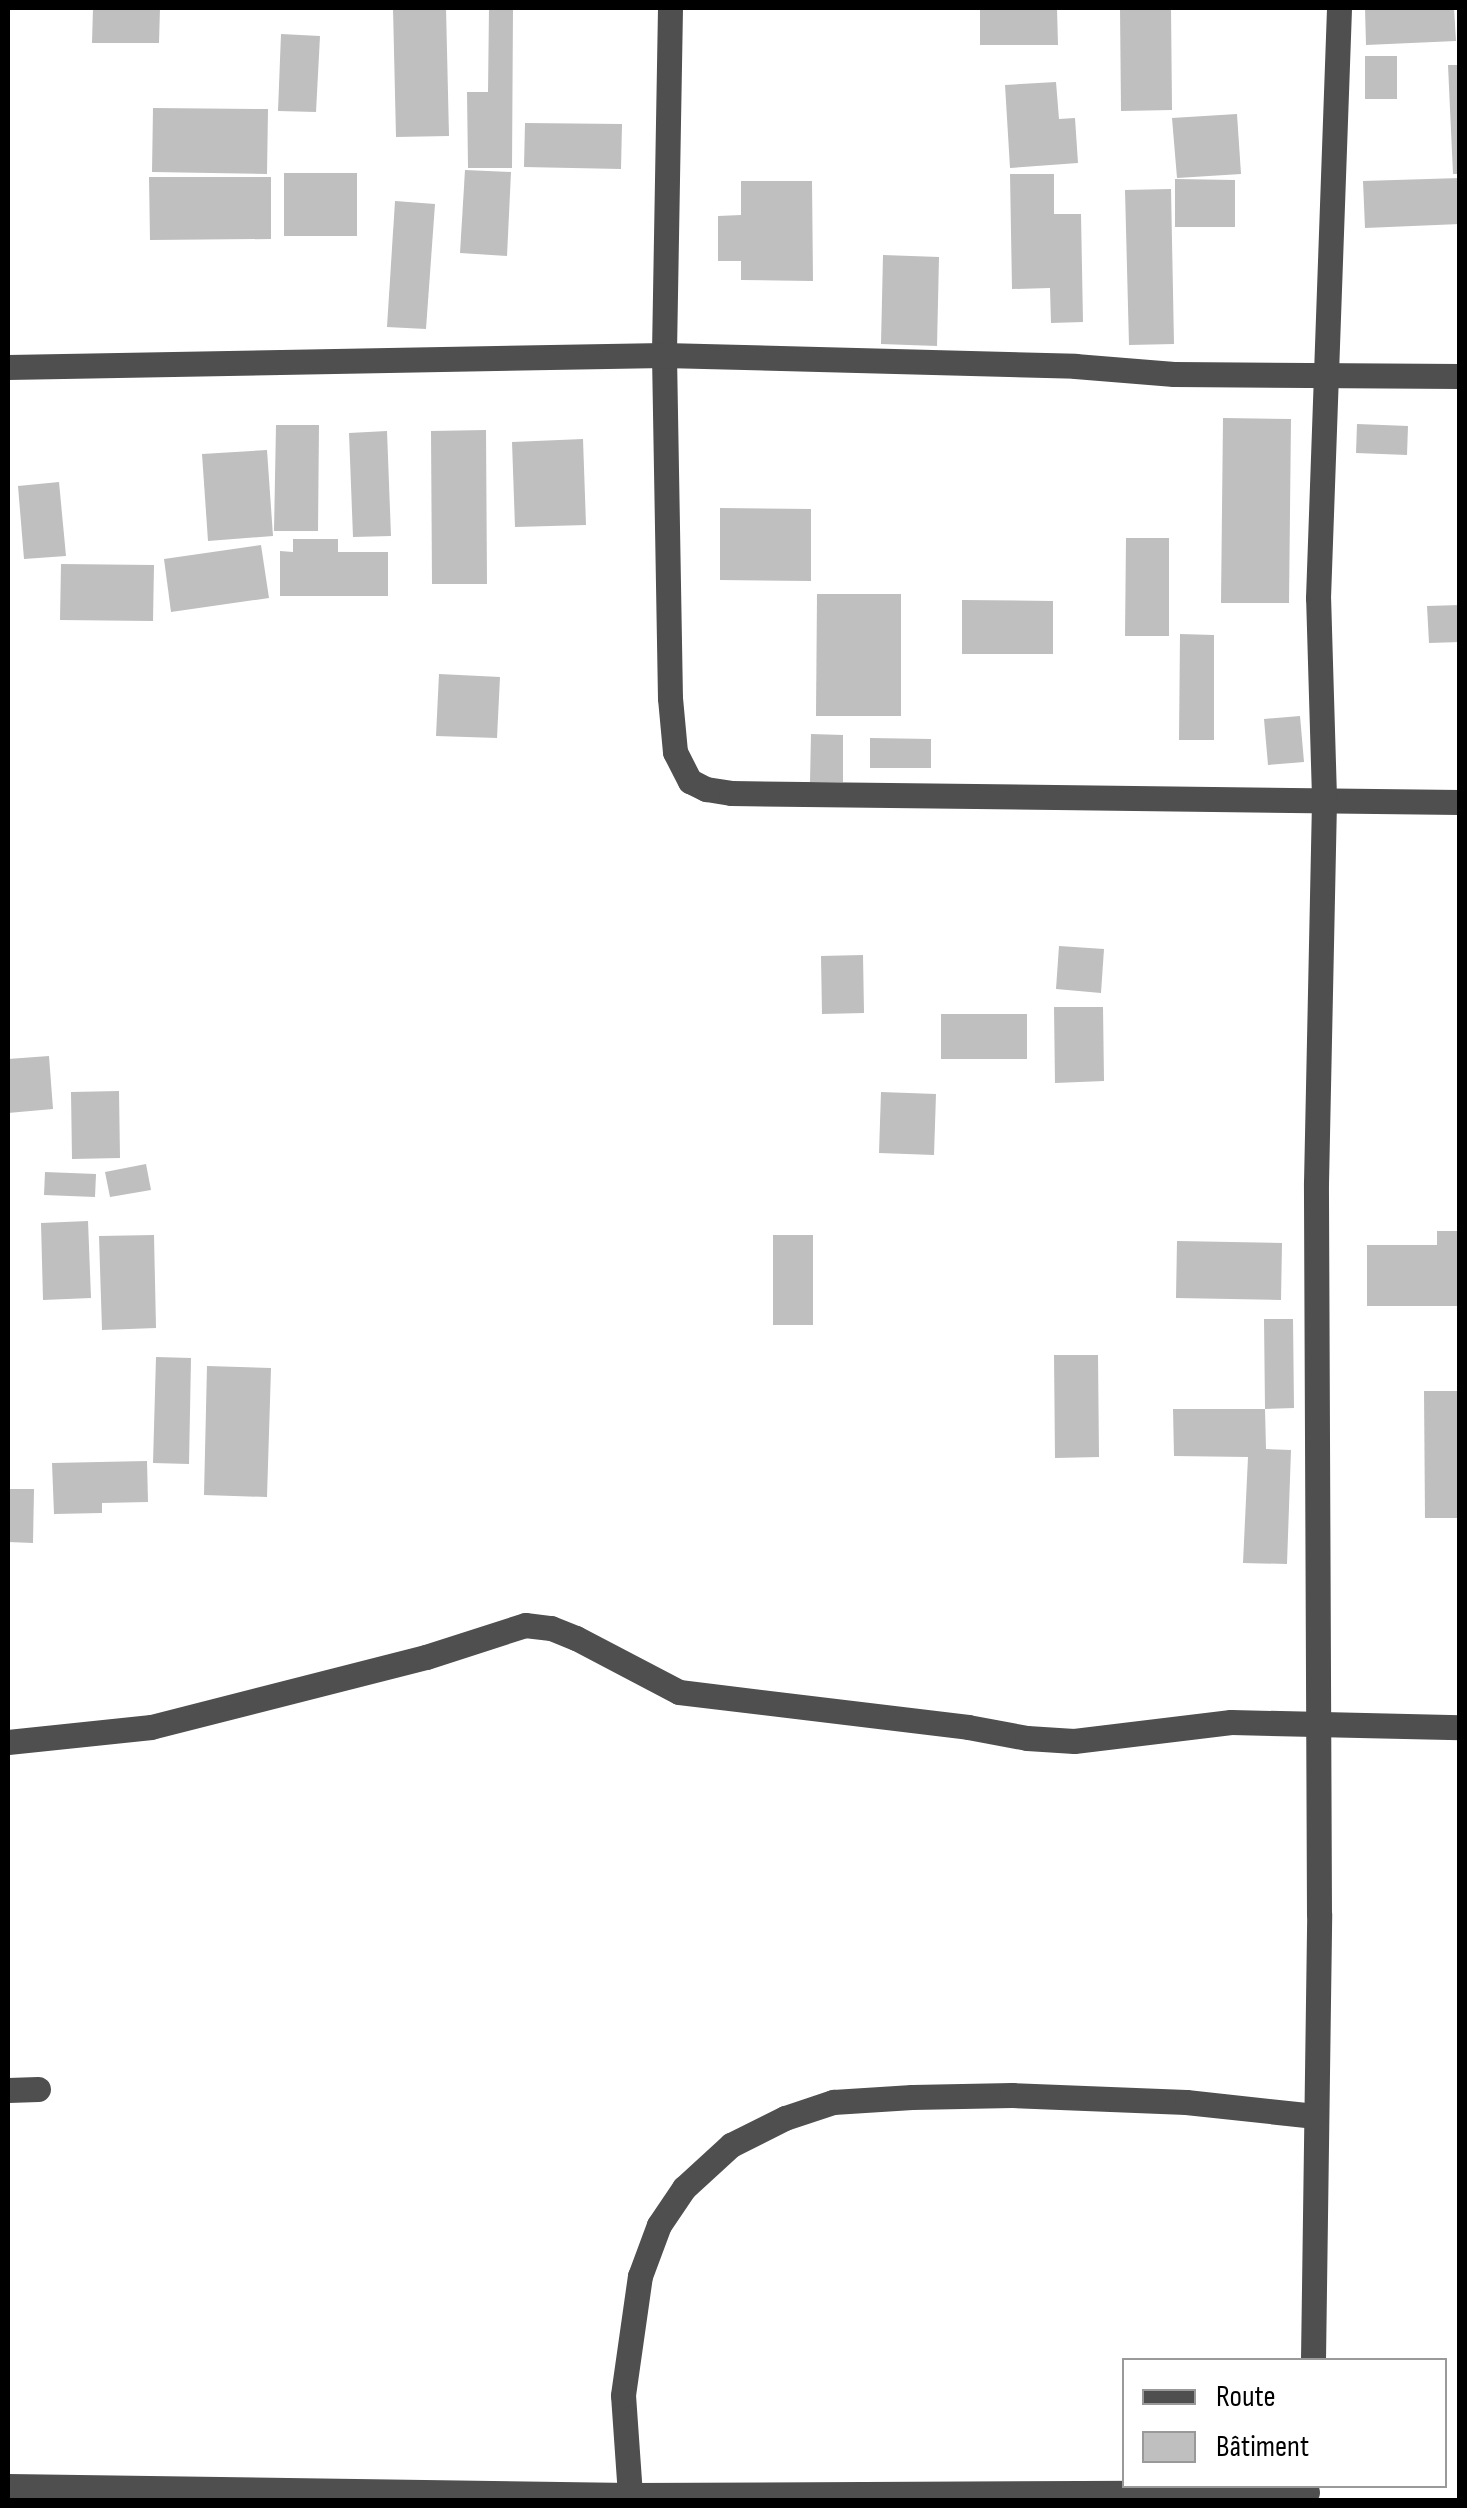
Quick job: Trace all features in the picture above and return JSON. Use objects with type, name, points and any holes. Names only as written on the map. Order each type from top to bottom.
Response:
[{"type":"street","points":[[670,8],[664,355],[670,698],[675,752],[690,781],[731,792],[1324,797],[1460,802]]},
{"type":"street","points":[[1313,2358],[1316,1183],[1324,797],[1318,598],[1329,374],[1338,8]]},
{"type":"street","points":[[8,367],[664,355],[1075,366],[1174,374],[1460,376]]},
{"type":"street","points":[[8,1742],[152,1727],[426,1657],[526,1625],[550,1628],[576,1638],[679,1692],[968,1726],[1027,1738],[1074,1741],[1232,1722],[1317,1720],[1460,1726]]},
{"type":"street","points":[[8,2090],[38,2090]]},
{"type":"street","points":[[630,2495],[623,2395],[640,2276],[659,2226],[684,2188],[731,2145],[784,2118],[833,2102],[912,2097],[1012,2095],[1186,2102],[1316,2116]]},
{"type":"street","points":[[8,2486],[630,2495],[1307,2493]]},
{"type":"building","points":[[93,8],[160,8],[159,43],[92,43]]},
{"type":"building","points":[[393,8],[446,8],[449,136],[396,137]]},
{"type":"building","points":[[489,8],[513,8],[512,168],[468,168],[467,92],[488,92]]},
{"type":"building","points":[[980,8],[1057,8],[1058,45],[980,45]]},
{"type":"building","points":[[1120,8],[1171,8],[1172,110],[1121,111]]},
{"type":"building","points":[[1365,8],[1454,8],[1456,41],[1366,45]]},
{"type":"building","points":[[281,34],[320,36],[316,112],[278,111]]},
{"type":"building","points":[[1365,56],[1397,56],[1397,99],[1365,99]]},
{"type":"building","points":[[1448,65],[1460,65],[1460,174],[1453,174]]},
{"type":"building","points":[[1056,82],[1059,119],[1075,118],[1078,163],[1010,168],[1005,85]]},
{"type":"building","points":[[153,108],[268,109],[267,174],[152,172]]},
{"type":"building","points":[[1237,114],[1241,174],[1177,178],[1172,118]]},
{"type":"building","points":[[525,123],[622,124],[621,169],[524,167]]},
{"type":"building","points":[[465,170],[511,172],[507,256],[460,253]]},
{"type":"building","points":[[284,173],[357,173],[357,236],[284,236]]},
{"type":"building","points":[[1010,174],[1054,174],[1054,214],[1081,214],[1083,322],[1051,323],[1050,288],[1012,289]]},
{"type":"building","points":[[149,177],[271,177],[271,239],[150,240]]},
{"type":"building","points":[[1460,178],[1460,224],[1365,228],[1363,181]]},
{"type":"building","points":[[1175,179],[1235,180],[1235,227],[1175,227]]},
{"type":"building","points":[[741,181],[812,181],[813,281],[741,280],[741,261],[718,261],[718,216],[741,215]]},
{"type":"building","points":[[1171,189],[1174,344],[1129,345],[1125,190]]},
{"type":"building","points":[[395,201],[435,204],[426,329],[387,327]]},
{"type":"building","points":[[883,255],[939,257],[937,346],[881,344]]},
{"type":"building","points":[[1223,418],[1291,419],[1289,603],[1221,603]]},
{"type":"building","points":[[1357,424],[1408,426],[1407,455],[1356,453]]},
{"type":"building","points":[[276,425],[319,425],[318,531],[274,531]]},
{"type":"building","points":[[486,430],[487,584],[432,584],[431,431]]},
{"type":"building","points":[[387,431],[391,536],[353,537],[349,433]]},
{"type":"building","points":[[583,439],[586,525],[515,527],[512,442]]},
{"type":"building","points":[[267,450],[273,536],[208,541],[202,454]]},
{"type":"building","points":[[59,482],[66,556],[24,559],[18,486]]},
{"type":"building","points":[[720,508],[811,509],[811,581],[720,580]]},
{"type":"building","points":[[1126,538],[1169,538],[1169,636],[1125,636]]},
{"type":"building","points":[[293,539],[338,539],[338,552],[388,552],[388,596],[280,596],[280,551],[293,552]]},
{"type":"building","points":[[261,545],[269,598],[171,612],[164,559]]},
{"type":"building","points":[[61,564],[154,565],[153,621],[60,620]]},
{"type":"building","points":[[817,594],[901,594],[901,716],[816,716]]},
{"type":"building","points":[[962,600],[1053,601],[1053,654],[962,654]]},
{"type":"building","points":[[1460,605],[1460,642],[1429,643],[1427,606]]},
{"type":"building","points":[[1180,634],[1214,635],[1214,740],[1179,740]]},
{"type":"building","points":[[439,674],[500,677],[497,738],[436,736]]},
{"type":"building","points":[[1300,716],[1304,762],[1268,765],[1264,719]]},
{"type":"building","points":[[811,734],[843,735],[843,782],[810,782]]},
{"type":"building","points":[[870,738],[931,739],[931,768],[870,768]]},
{"type":"building","points":[[1059,946],[1104,949],[1101,993],[1056,989]]},
{"type":"building","points":[[863,955],[864,1013],[822,1014],[821,956]]},
{"type":"building","points":[[1054,1007],[1103,1007],[1104,1081],[1055,1083]]},
{"type":"building","points":[[941,1014],[1027,1014],[1027,1059],[941,1059]]},
{"type":"building","points":[[49,1056],[53,1109],[8,1113],[8,1059]]},
{"type":"building","points":[[119,1091],[120,1158],[72,1159],[71,1092]]},
{"type":"building","points":[[881,1092],[936,1094],[934,1155],[879,1153]]},
{"type":"building","points":[[146,1164],[151,1190],[110,1197],[105,1172]]},
{"type":"building","points":[[45,1172],[96,1174],[95,1197],[44,1195]]},
{"type":"building","points":[[88,1221],[91,1298],[43,1300],[41,1223]]},
{"type":"building","points":[[1437,1231],[1460,1231],[1460,1306],[1367,1306],[1367,1245],[1437,1245]]},
{"type":"building","points":[[154,1235],[156,1328],[102,1330],[99,1236]]},
{"type":"building","points":[[773,1235],[813,1235],[813,1325],[773,1325]]},
{"type":"building","points":[[1177,1241],[1282,1243],[1281,1300],[1176,1298]]},
{"type":"building","points":[[1264,1319],[1293,1319],[1294,1408],[1265,1409]]},
{"type":"building","points":[[1054,1355],[1098,1355],[1099,1457],[1055,1458]]},
{"type":"building","points":[[156,1357],[191,1358],[189,1464],[153,1463]]},
{"type":"building","points":[[207,1366],[271,1368],[267,1497],[204,1495]]},
{"type":"building","points":[[1424,1391],[1460,1391],[1460,1518],[1425,1518]]},
{"type":"building","points":[[1173,1409],[1265,1409],[1266,1449],[1291,1450],[1287,1564],[1243,1563],[1248,1457],[1174,1456]]},
{"type":"building","points":[[147,1461],[148,1502],[102,1503],[102,1513],[54,1514],[52,1463]]},
{"type":"building","points":[[8,1489],[34,1489],[33,1543],[8,1542]]}]
